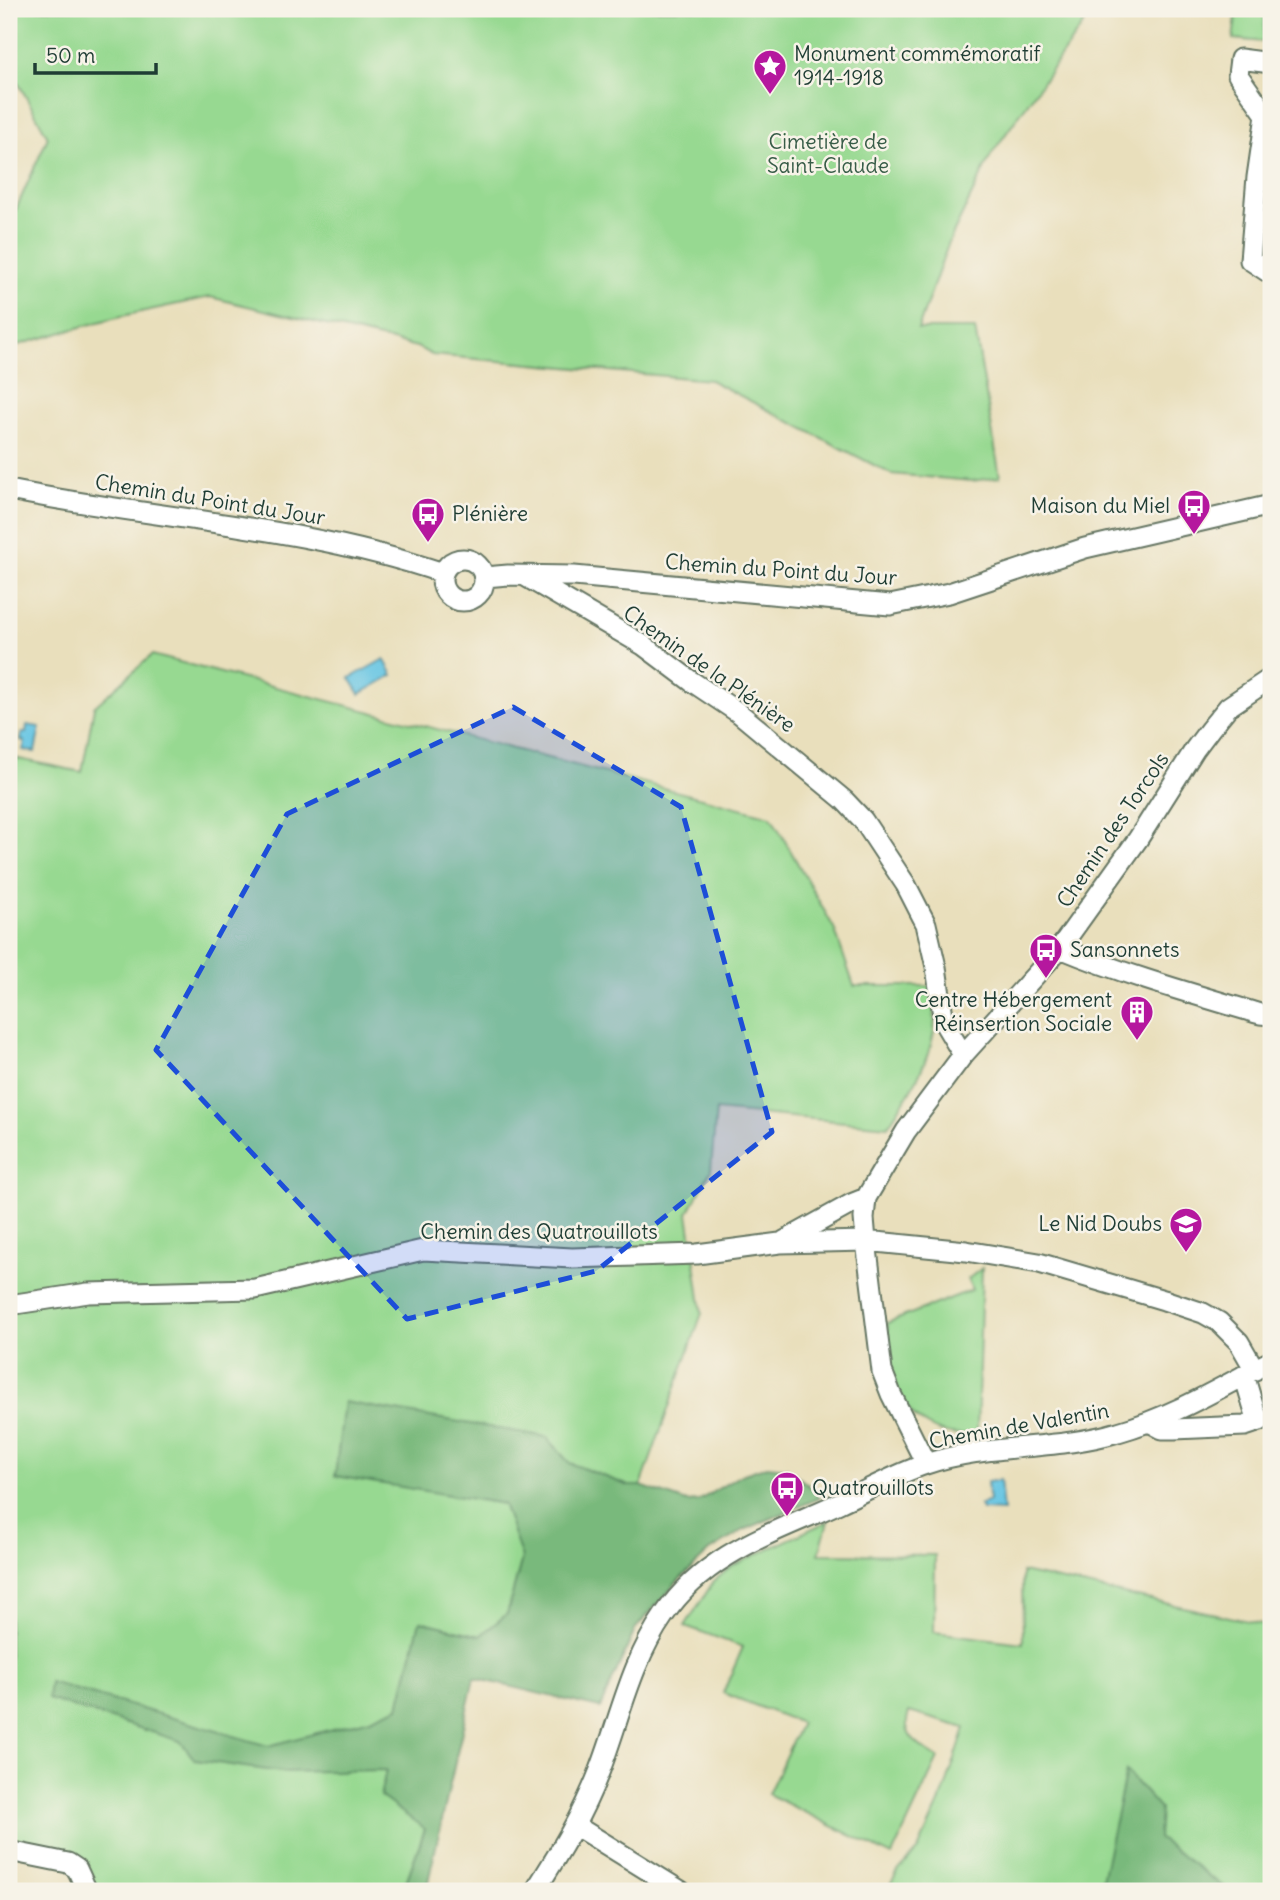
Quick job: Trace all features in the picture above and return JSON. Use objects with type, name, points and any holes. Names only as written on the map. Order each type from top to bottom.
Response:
[{"type":"street","points":[[1270,272],[1250,260],[1257,177],[1269,114],[1238,75],[1240,59],[1271,63]]},
{"type":"street","name":"Chemin du Point du Jour","points":[[9,490],[332,542],[396,557],[443,573]]},
{"type":"street","name":"Chemin du Point du Jour","points":[[485,577],[574,576],[890,605],[949,593],[1085,548],[1271,505]]},
{"type":"street","points":[[465,558],[478,564],[485,577],[482,591],[465,601],[451,598],[443,587],[443,573],[451,562],[465,558]]},
{"type":"street","name":"Chemin de la Plénière","points":[[523,575],[643,645],[740,713],[863,820],[906,885],[926,924],[936,967],[944,1023],[963,1055]]},
{"type":"street","points":[[569,602],[574,576]]},
{"type":"street","name":"Chemin des Torcols","points":[[926,1464],[882,1371],[866,1241],[866,1198],[906,1131],[963,1055],[1059,948],[1138,839],[1210,729],[1228,707],[1271,678]]},
{"type":"street","points":[[1059,948],[1092,962],[1260,1014],[1271,1015]]},
{"type":"street","name":"Chemin des Quatrouillots","points":[[780,1243],[851,1203],[866,1198]]},
{"type":"street","name":"Chemin des Quatrouillots","points":[[9,1305],[88,1293],[255,1290],[422,1250],[572,1258],[697,1254],[780,1243],[866,1241],[966,1251],[1039,1264],[1203,1313],[1219,1322],[1239,1342],[1257,1369],[1255,1412],[1266,1424]]},
{"type":"street","points":[[1151,1423],[1257,1369]]},
{"type":"street","points":[[1151,1423],[1163,1429],[1266,1424]]},
{"type":"street","name":"Chemin de Valentin","points":[[535,1891],[576,1826],[600,1769],[635,1665],[664,1614],[696,1578],[742,1545],[926,1464],[982,1453],[1078,1441],[1151,1423]]},
{"type":"street","points":[[576,1826],[671,1888]]},
{"type":"street","points":[[9,1851],[68,1863],[77,1869],[88,1891]]},
{"type":"highlighted area","points":[[513,707],[681,807],[772,1132],[596,1271],[407,1319],[156,1050],[287,814]]},
{"type":"green space","name":"Cimetière de Saint-Claude","points":[[9,9],[1094,9],[991,155],[949,242],[918,329],[975,329],[1000,477],[972,481],[891,474],[710,380],[432,355],[417,347],[210,297],[113,318],[18,345],[9,345],[9,225],[48,137],[9,66]]},
{"type":"green space","points":[[1237,9],[1266,9],[1263,42],[1233,39]]},
{"type":"green space","points":[[152,655],[771,816],[834,928],[854,986],[933,986],[935,1026],[927,1057],[916,1081],[888,1126],[716,1110],[711,1170],[688,1213],[702,1313],[641,1486],[629,1486],[569,1463],[548,1438],[507,1614],[480,1636],[420,1621],[425,1829],[403,1891],[92,1891],[82,1861],[9,1844],[9,757],[82,772],[94,707]]},
{"type":"green space","points":[[982,1268],[977,1433],[946,1433],[915,1417],[899,1395],[891,1368],[887,1323],[972,1290],[968,1279]]},
{"type":"green space","points":[[344,1402],[547,1437],[569,1463],[629,1486],[641,1486],[687,1502],[698,1501],[741,1475],[767,1466],[787,1468],[813,1489],[819,1498],[744,1530],[710,1551],[679,1580],[636,1628],[600,1708],[474,1678],[426,1891],[403,1891],[425,1829],[380,1796],[386,1770],[281,1772],[195,1760],[180,1741],[48,1699],[50,1682],[268,1746],[370,1719],[399,1707],[420,1621],[480,1636],[507,1614],[522,1558],[503,1504],[335,1476]]},
{"type":"green space","points":[[828,1521],[819,1554],[935,1555],[934,1632],[1023,1643],[1022,1572],[1271,1626],[1271,1891],[886,1891],[899,1870],[918,1850],[944,1792],[965,1728],[909,1712],[909,1734],[938,1758],[892,1856],[768,1794],[801,1723],[723,1693],[743,1647],[685,1626],[714,1581],[732,1566]]},
{"type":"green space","points":[[1126,1771],[1160,1809],[1158,1838],[1229,1891],[1065,1891],[1060,1883],[1102,1880]]},
{"type":"water","points":[[384,659],[393,675],[360,694],[350,678]]},
{"type":"water","points":[[27,725],[40,727],[35,752],[23,750],[25,742],[21,740],[22,733],[26,733]]},
{"type":"water","points":[[1000,1480],[1003,1511],[982,1510],[980,1505],[989,1501],[987,1482]]},
{"type":"place","name":"Monument commémoratif 1914-1918","points":[[770,96]]},
{"type":"place","name":"Maison du Miel","points":[[1194,536]]},
{"type":"place","name":"Plénière","points":[[428,544]]},
{"type":"place","name":"Sansonnets","points":[[1046,980]]},
{"type":"place","name":"Centre Hébergement Réinsertion Sociale","points":[[1137,1042]]},
{"type":"place","name":"Le Nid Doubs","points":[[1186,1254]]},
{"type":"place","name":"Quatrouillots","points":[[787,1518]]}]
